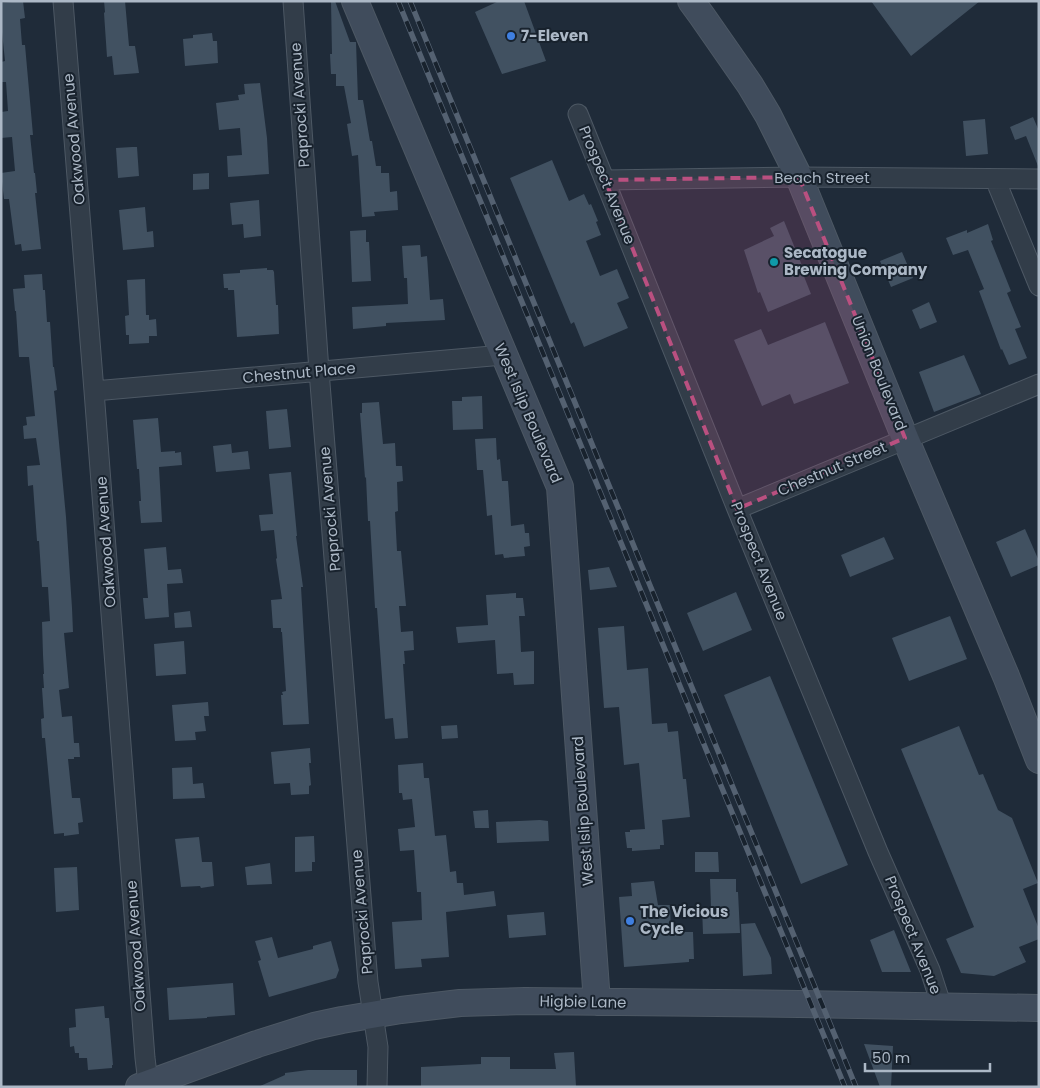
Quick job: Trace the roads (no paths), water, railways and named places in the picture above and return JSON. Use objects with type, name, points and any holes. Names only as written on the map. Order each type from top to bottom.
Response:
[{"type":"main road","name":"West Islip Boulevard","points":[[355,1],[560,487],[597,1002]]},
{"type":"main road","name":"Union Boulevard","points":[[691,1],[750,85],[772,123],[799,177],[905,438],[1002,666],[1039,760]]},
{"type":"main road","name":"Higbie Lane","points":[[143,1085],[287,1034],[333,1022],[401,1010],[468,1002],[525,1001],[1039,1008]]},
{"type":"street","name":"Oakwood Avenue","points":[[62,1],[94,391],[144,1051],[143,1085]]},
{"type":"street","name":"Paprocki Avenue","points":[[293,1],[319,371],[365,947],[368,982],[378,1047],[377,1087]]},
{"type":"street","name":"Prospect Avenue","points":[[578,114],[737,509],[874,842],[930,970],[940,1007]]},
{"type":"street","name":"Beach Street","points":[[605,180],[799,177],[1039,179]]},
{"type":"street","points":[[996,179],[1039,286]]},
{"type":"street","name":"Chestnut Place","points":[[94,391],[503,355]]},
{"type":"street","name":"Chestnut Street","points":[[737,509],[1039,384]]},
{"type":"railway","points":[[398,1],[845,1087]]},
{"type":"railway","points":[[410,1],[856,1087]]},
{"type":"place","name":"7-Eleven","points":[[511,36]]},
{"type":"place","name":"Secatogue Brewing Company","points":[[774,262]]},
{"type":"place","name":"The Vicious Cycle","points":[[630,921]]}]
